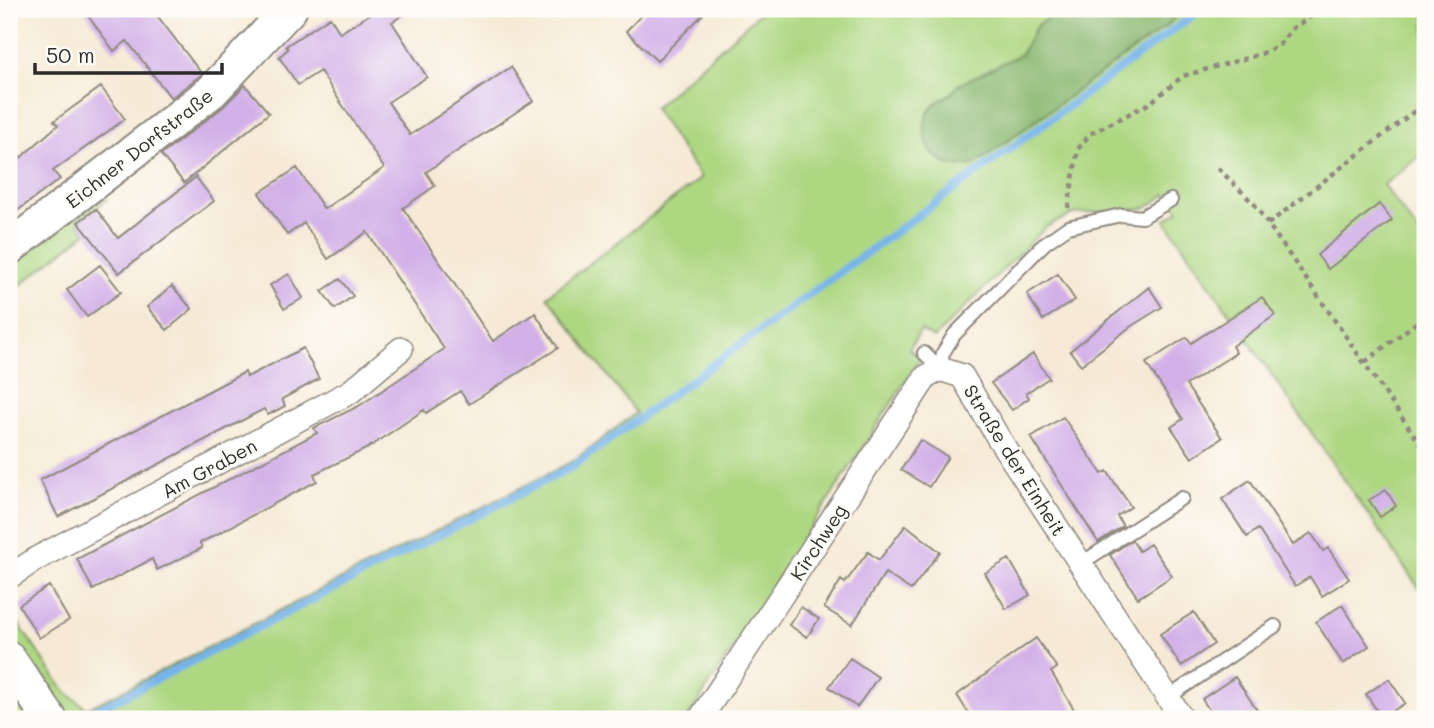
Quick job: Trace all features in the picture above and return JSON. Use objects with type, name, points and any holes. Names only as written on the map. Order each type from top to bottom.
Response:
[{"type":"main road","name":"Eichner Dorfstraße","points":[[9,248],[211,92],[290,9]]},
{"type":"main road","points":[[9,659],[50,719]]},
{"type":"street","name":"Am Graben","points":[[9,577],[36,559],[350,392],[401,349]]},
{"type":"street","name":"Straße der Einheit","points":[[932,361],[962,376],[1080,564],[1182,719]]},
{"type":"street","name":"Kirchweg","points":[[700,719],[926,377],[932,361]]},
{"type":"lane","points":[[932,361],[943,353],[954,335],[1045,243],[1068,226],[1121,215],[1142,217],[1171,200]]},
{"type":"lane","points":[[1080,564],[1182,498]]},
{"type":"lane","points":[[1167,698],[1275,626]]},
{"type":"path","points":[[1068,226],[1077,149],[1090,134],[1150,103],[1183,76],[1261,54],[1279,45],[1293,29],[1322,9]]},
{"type":"path","points":[[1268,225],[1425,103]]},
{"type":"path","points":[[1218,168],[1255,205],[1425,451]]},
{"type":"path","points":[[1365,362],[1425,316]]},
{"type":"green space","points":[[764,9],[1425,9],[1425,152],[1383,185],[1425,241],[1425,597],[1165,220],[1179,210],[1166,194],[1146,208],[1073,214],[1046,227],[934,338],[921,330],[909,349],[921,357],[687,719],[66,719],[9,637],[9,610],[64,690],[87,709],[573,461],[636,413],[547,296],[701,178],[654,108]]},
{"type":"green space","points":[[1063,9],[1183,9],[1168,25],[974,165],[952,166],[938,158],[925,135],[926,120],[932,107],[952,93],[958,85],[1021,54],[1037,25]]},
{"type":"green space","points":[[100,195],[107,199],[78,222],[86,233],[9,294],[9,264]]},
{"type":"green space","points":[[9,694],[17,695],[34,719],[9,719]]},
{"type":"building","points":[[83,9],[152,9],[202,74],[171,98],[127,41],[114,51]]},
{"type":"building","points":[[378,9],[412,9],[392,22],[427,77],[388,102],[410,135],[511,67],[533,101],[426,172],[435,186],[403,208],[493,341],[535,313],[558,348],[469,404],[460,391],[426,413],[424,410],[368,448],[314,474],[317,481],[200,543],[202,548],[157,570],[152,559],[93,590],[77,559],[317,433],[314,428],[359,406],[444,349],[367,232],[328,259],[304,223],[287,235],[259,193],[297,168],[324,209],[384,168],[320,71],[298,85],[279,57],[288,49],[286,46],[330,17],[340,33]]},
{"type":"building","points":[[648,9],[708,9],[657,61],[626,31]]},
{"type":"building","points":[[245,85],[269,113],[184,183],[161,155],[223,107]]},
{"type":"building","points":[[101,87],[125,119],[53,171],[60,179],[9,217],[9,168],[58,125],[54,121]]},
{"type":"building","points":[[196,177],[214,201],[119,273],[78,222],[96,209],[118,238]]},
{"type":"building","points":[[1379,204],[1392,220],[1328,269],[1317,255]]},
{"type":"building","points":[[100,265],[121,292],[87,317],[67,290]]},
{"type":"building","points":[[289,274],[303,298],[284,309],[270,285]]},
{"type":"building","points":[[1058,274],[1075,300],[1043,320],[1027,294]]},
{"type":"building","points":[[340,279],[353,296],[335,309],[322,291]]},
{"type":"building","points":[[172,286],[192,309],[167,330],[147,307]]},
{"type":"building","points":[[1149,287],[1162,307],[1130,327],[1081,365],[1070,351]]},
{"type":"building","points":[[1262,297],[1275,315],[1232,346],[1236,353],[1186,385],[1222,438],[1192,458],[1171,427],[1183,419],[1146,363],[1187,337],[1191,343]]},
{"type":"building","points":[[303,348],[319,379],[282,399],[285,406],[268,415],[264,409],[58,517],[40,480],[245,372],[247,377]]},
{"type":"building","points":[[1033,354],[1049,378],[1026,393],[1029,398],[1012,410],[991,383]]},
{"type":"building","points":[[1063,417],[1102,474],[1107,471],[1131,507],[1117,516],[1123,526],[1098,542],[1031,437]]},
{"type":"building","points":[[920,440],[948,457],[929,487],[901,470]]},
{"type":"building","points":[[1250,480],[1293,545],[1311,533],[1323,551],[1328,548],[1349,579],[1322,596],[1310,577],[1295,586],[1258,529],[1247,537],[1222,499]]},
{"type":"building","points":[[1386,490],[1396,506],[1380,517],[1369,500]]},
{"type":"building","points":[[906,525],[940,552],[911,590],[885,573],[852,625],[824,608],[841,580],[845,583],[868,552],[879,560]]},
{"type":"building","points":[[1132,540],[1139,551],[1150,544],[1172,576],[1138,598],[1110,555]]},
{"type":"building","points":[[1009,559],[1030,595],[1006,609],[985,573]]},
{"type":"building","points":[[49,586],[69,620],[39,638],[19,605]]},
{"type":"building","points":[[1342,605],[1369,646],[1343,664],[1316,622]]},
{"type":"building","points":[[801,607],[819,619],[807,637],[789,625]]},
{"type":"building","points":[[1194,612],[1214,644],[1181,666],[1160,634]]},
{"type":"building","points":[[1036,638],[1057,668],[1051,672],[1080,719],[972,719],[957,695]]},
{"type":"building","points":[[850,658],[878,677],[857,707],[829,687]]},
{"type":"building","points":[[1235,677],[1257,710],[1253,712],[1258,719],[1215,719],[1202,699]]},
{"type":"building","points":[[1389,679],[1405,703],[1382,718],[1366,694]]},
{"type":"waterway","points":[[87,715],[572,467],[1202,9]]}]
